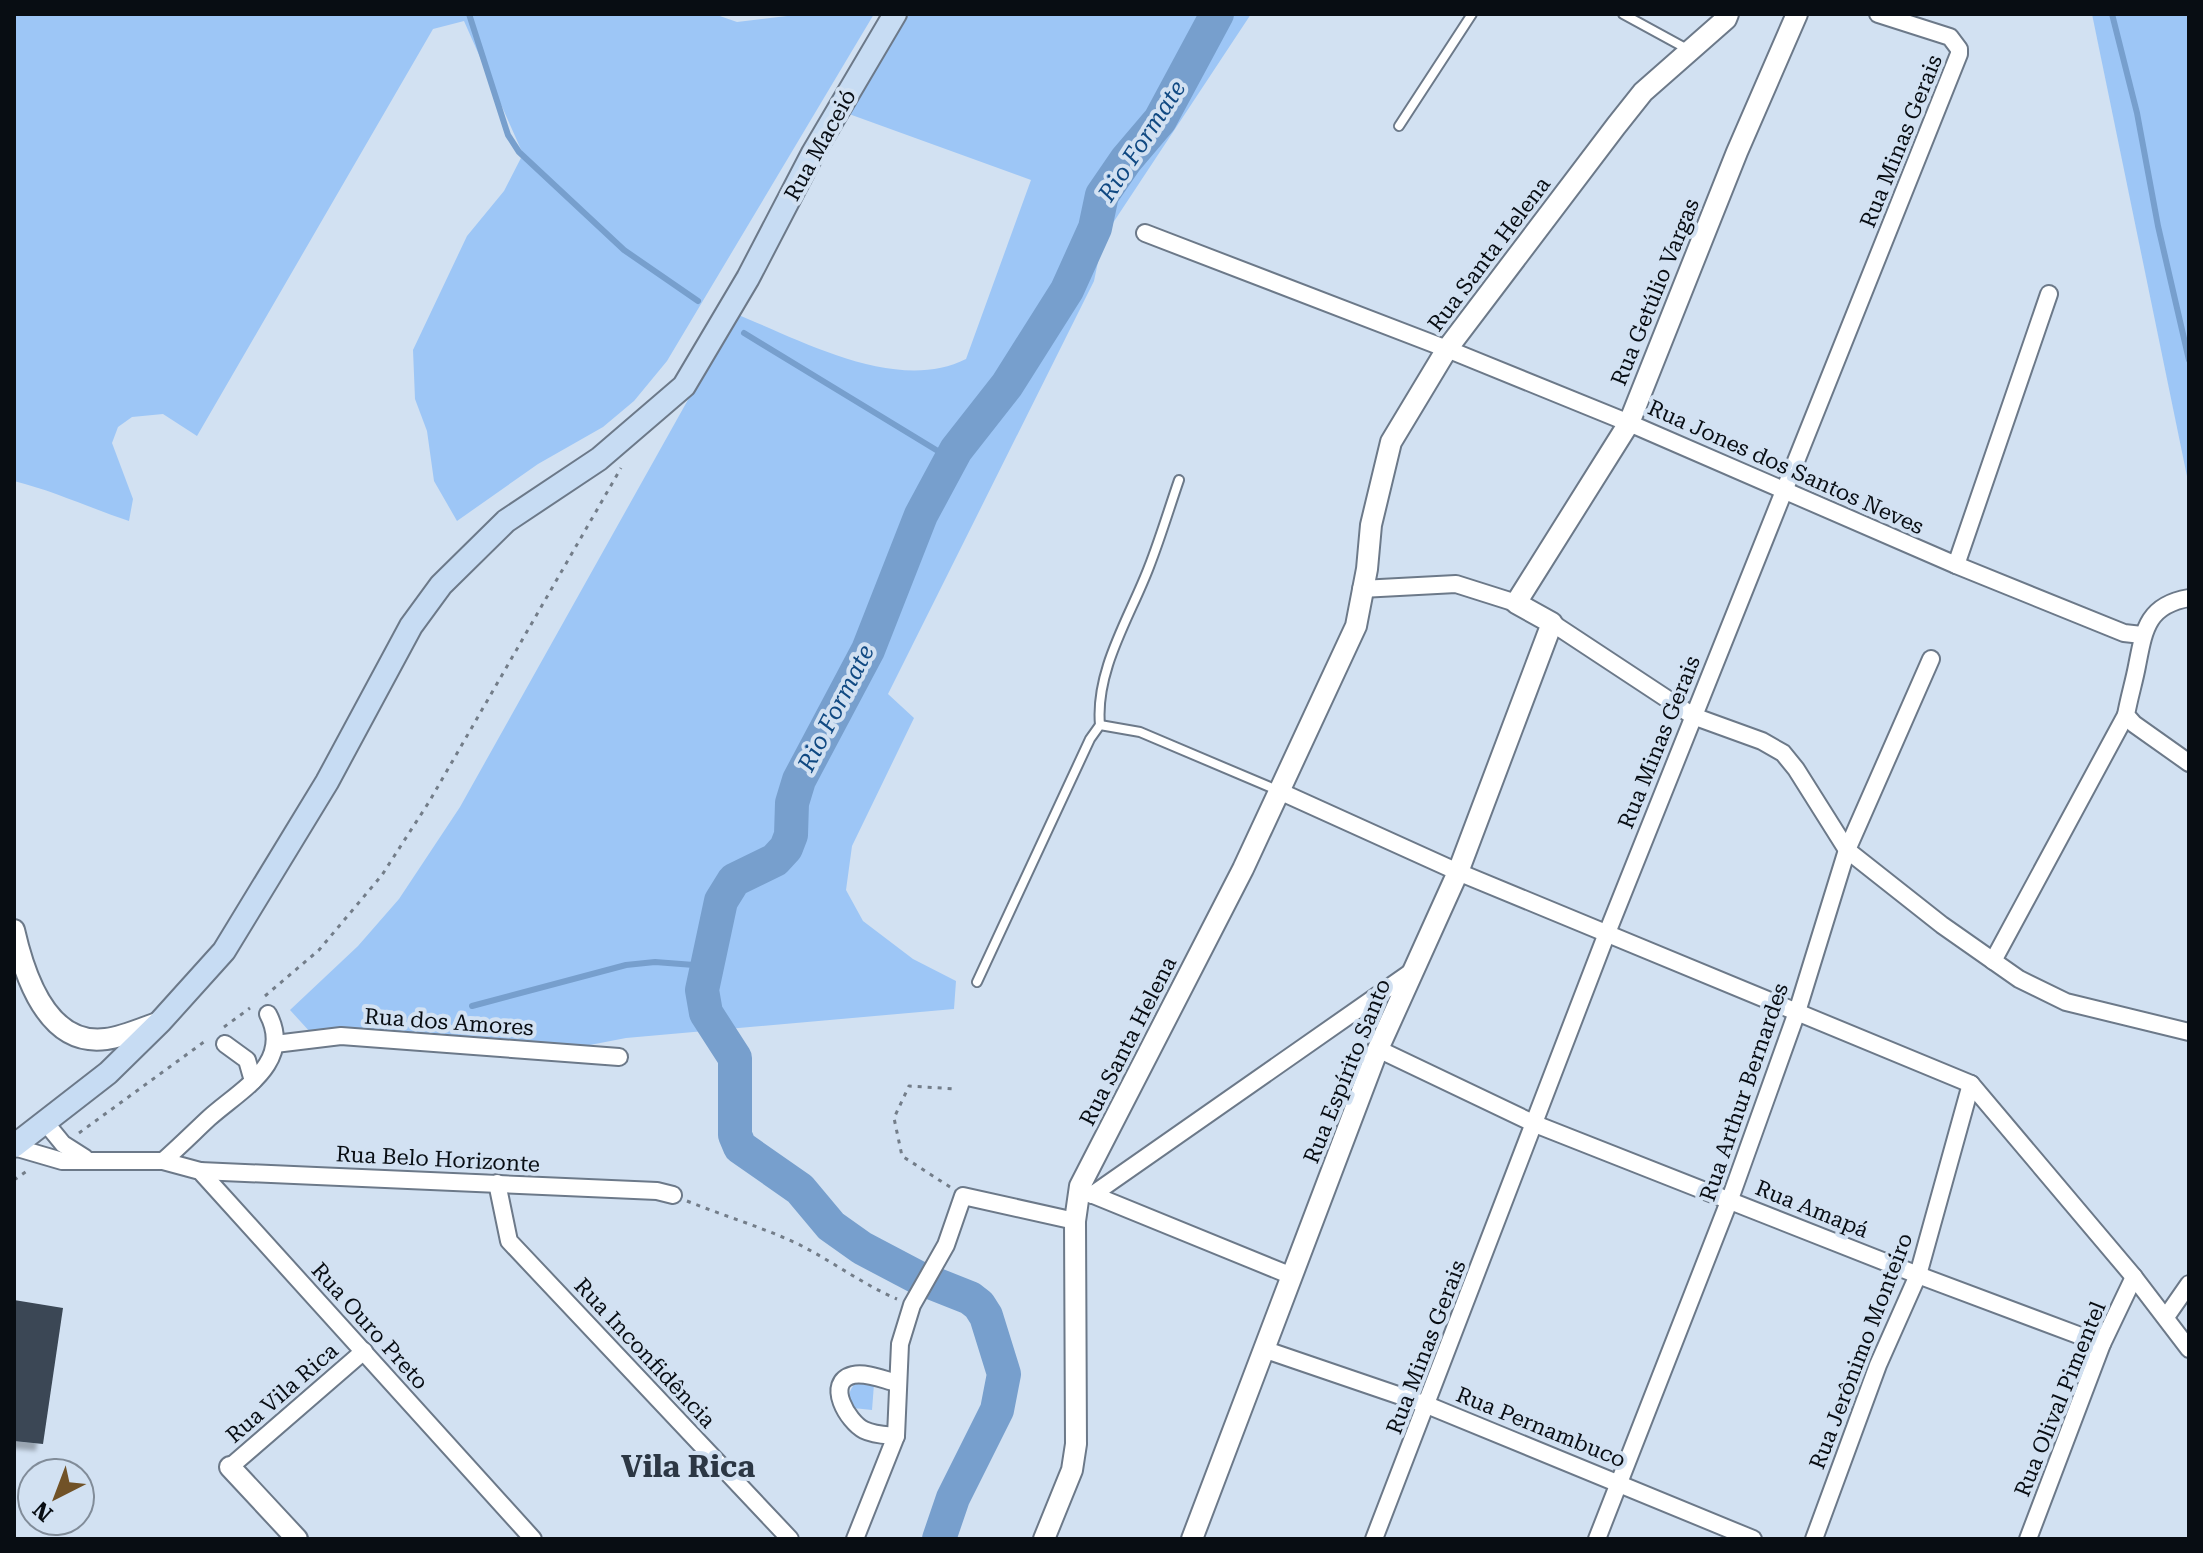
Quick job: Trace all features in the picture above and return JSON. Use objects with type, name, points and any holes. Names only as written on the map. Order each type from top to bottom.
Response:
[{"type":"main road","name":"Rua Maceió","points":[[14,1146],[108,1073],[160,1022],[224,951],[327,782],[411,626],[441,585],[506,521],[599,459],[684,386],[748,278],[813,153],[895,14]]},
{"type":"street","name":"Rua Santa Helena","points":[[1044,1539],[1072,1470],[1076,1444],[1075,1221],[1086,1192],[1243,869],[1356,626],[1367,569],[1371,525],[1391,442],[1447,349],[1643,92],[1728,14]]},
{"type":"street","name":"Rua Getúlio Vargas","points":[[1516,603],[1629,423],[1737,152],[1797,14]]},
{"type":"street","name":"Rua Minas Gerais","points":[[1374,1539],[1607,933],[1959,54],[1950,37],[1878,14]]},
{"type":"street","name":"Rua Jones dos Santos Neves","points":[[1145,233],[1447,349],[1629,423],[1956,565],[2124,633],[2142,635]]},
{"type":"street","points":[[1956,565],[2049,294]]},
{"type":"street","points":[[1361,589],[1456,584],[1516,603],[1552,623],[1693,716],[1762,741],[1783,753],[1847,850],[1942,925],[2019,979],[2066,1002],[2189,1032]]},
{"type":"street","points":[[1993,961],[2126,715],[2142,635],[2154,614],[2172,601],[2189,598]]},
{"type":"street","name":"Rua Espírito Santo","points":[[1192,1539],[1378,1049],[1458,872],[1552,623]]},
{"type":"street","name":"Rua Arthur Bernardes","points":[[1597,1539],[1730,1199],[1797,1012],[1847,850],[1931,659]]},
{"type":"street","points":[[2126,715],[2189,763]]},
{"type":"street","points":[[1279,791],[1458,872],[1971,1084],[2134,1277],[2189,1349]]},
{"type":"street","points":[[14,930],[20,959],[38,999],[55,1023],[74,1035],[104,1040],[160,1022]]},
{"type":"street","points":[[1086,1192],[1414,970]]},
{"type":"street","points":[[163,1161],[212,1116],[244,1092],[264,1070],[275,1044],[275,1029],[268,1014]]},
{"type":"street","name":"Rua dos Amores","points":[[275,1044],[341,1036],[619,1057]]},
{"type":"street","points":[[219,1037],[247,1060],[253,1081]]},
{"type":"street","name":"Rua Amapá","points":[[1378,1049],[1535,1124],[2102,1344]]},
{"type":"street","name":"Rua Jerônimo Monteiro","points":[[1814,1539],[1878,1365],[1918,1275],[1971,1084]]},
{"type":"street","points":[[45,1122],[73,1153],[91,1160]]},
{"type":"street","points":[[14,1146],[62,1161],[163,1161],[200,1171]]},
{"type":"street","name":"Rua Belo Horizonte","points":[[200,1171],[657,1191],[673,1195]]},
{"type":"street","name":"Rua Ouro Preto","points":[[200,1171],[533,1539]]},
{"type":"street","name":"Rua Inconfidência","points":[[497,1183],[509,1241],[790,1539]]},
{"type":"street","points":[[1086,1192],[1292,1276]]},
{"type":"street","points":[[855,1539],[896,1436],[900,1344],[912,1305],[946,1245],[963,1196],[1075,1221]]},
{"type":"street","name":"Rua Olival Pimentel","points":[[2028,1539],[2102,1344],[2134,1277]]},
{"type":"street","points":[[2166,1317],[2189,1284]]},
{"type":"street","name":"Rua Pernambuco","points":[[1263,1349],[1427,1405],[1753,1539]]},
{"type":"street","name":"Rua Vila Rica","points":[[230,1467],[364,1351]]},
{"type":"street","points":[[896,1436],[863,1430],[842,1408],[839,1393],[850,1375],[866,1375],[897,1383]]},
{"type":"street","points":[[230,1467],[297,1539]]},
{"type":"lane","points":[[1399,126],[1472,14]]},
{"type":"lane","points":[[1623,14],[1690,51]]},
{"type":"lane","points":[[977,982],[1090,739],[1100,725],[1098,706],[1101,685],[1149,568],[1179,480]]},
{"type":"lane","points":[[1100,725],[1140,732],[1279,791]]},
{"type":"path","points":[[63,1144],[219,1037],[319,950],[382,875],[429,802],[622,466]]},
{"type":"path","points":[[957,1089],[909,1086],[894,1118],[902,1156],[963,1196]]},
{"type":"path","points":[[14,1180],[47,1156]]},
{"type":"path","points":[[673,1195],[751,1222],[802,1246],[868,1286],[912,1305]]},
{"type":"shaded area","points":[[14,14],[714,14],[737,22],[804,14],[874,14],[667,361],[634,401],[603,427],[538,464],[457,521],[434,481],[427,431],[415,399],[413,350],[467,236],[504,191],[523,154],[464,21],[433,29],[197,436],[163,414],[132,417],[118,427],[112,443],[133,499],[129,521],[14,481]]},
{"type":"shaded area","points":[[907,14],[1251,14],[1103,238],[1094,281],[888,694],[914,718],[852,846],[846,890],[863,921],[913,959],[956,981],[954,1009],[626,1038],[538,1055],[311,1033],[290,1010],[358,946],[399,899],[460,807],[736,314],[819,349],[880,367],[910,370],[939,368],[966,359],[1031,180],[849,114]]},
{"type":"shaded area","points":[[2092,14],[2189,14],[2189,486]]},
{"type":"shaded area","points":[[856,1382],[874,1384],[872,1410],[853,1408],[849,1395]]},
{"type":"building","points":[[14,1300],[63,1308],[43,1444],[14,1441]]},
{"type":"waterway","points":[[469,14],[508,135],[519,152],[624,250],[698,301]]},
{"type":"waterway","name":"Rio Formate","points":[[939,1539],[953,1498],[997,1410],[1004,1374],[986,1316],[970,1298],[917,1277],[862,1248],[831,1226],[800,1189],[740,1147],[735,1135],[735,1058],[706,1013],[702,990],[721,901],[734,880],[775,860],[786,848],[791,835],[792,803],[799,780],[868,650],[921,515],[956,450],[1007,385],[1067,290],[1095,228],[1102,195],[1126,160],[1160,120],[1217,14]]},
{"type":"waterway","points":[[2112,14],[2137,113],[2158,226],[2189,360]]},
{"type":"waterway","points":[[744,333],[951,459]]},
{"type":"waterway","points":[[472,1006],[626,965],[655,962],[707,966]]},
{"type":"district","name":"Vila Rica","points":[[688,1466]]}]
